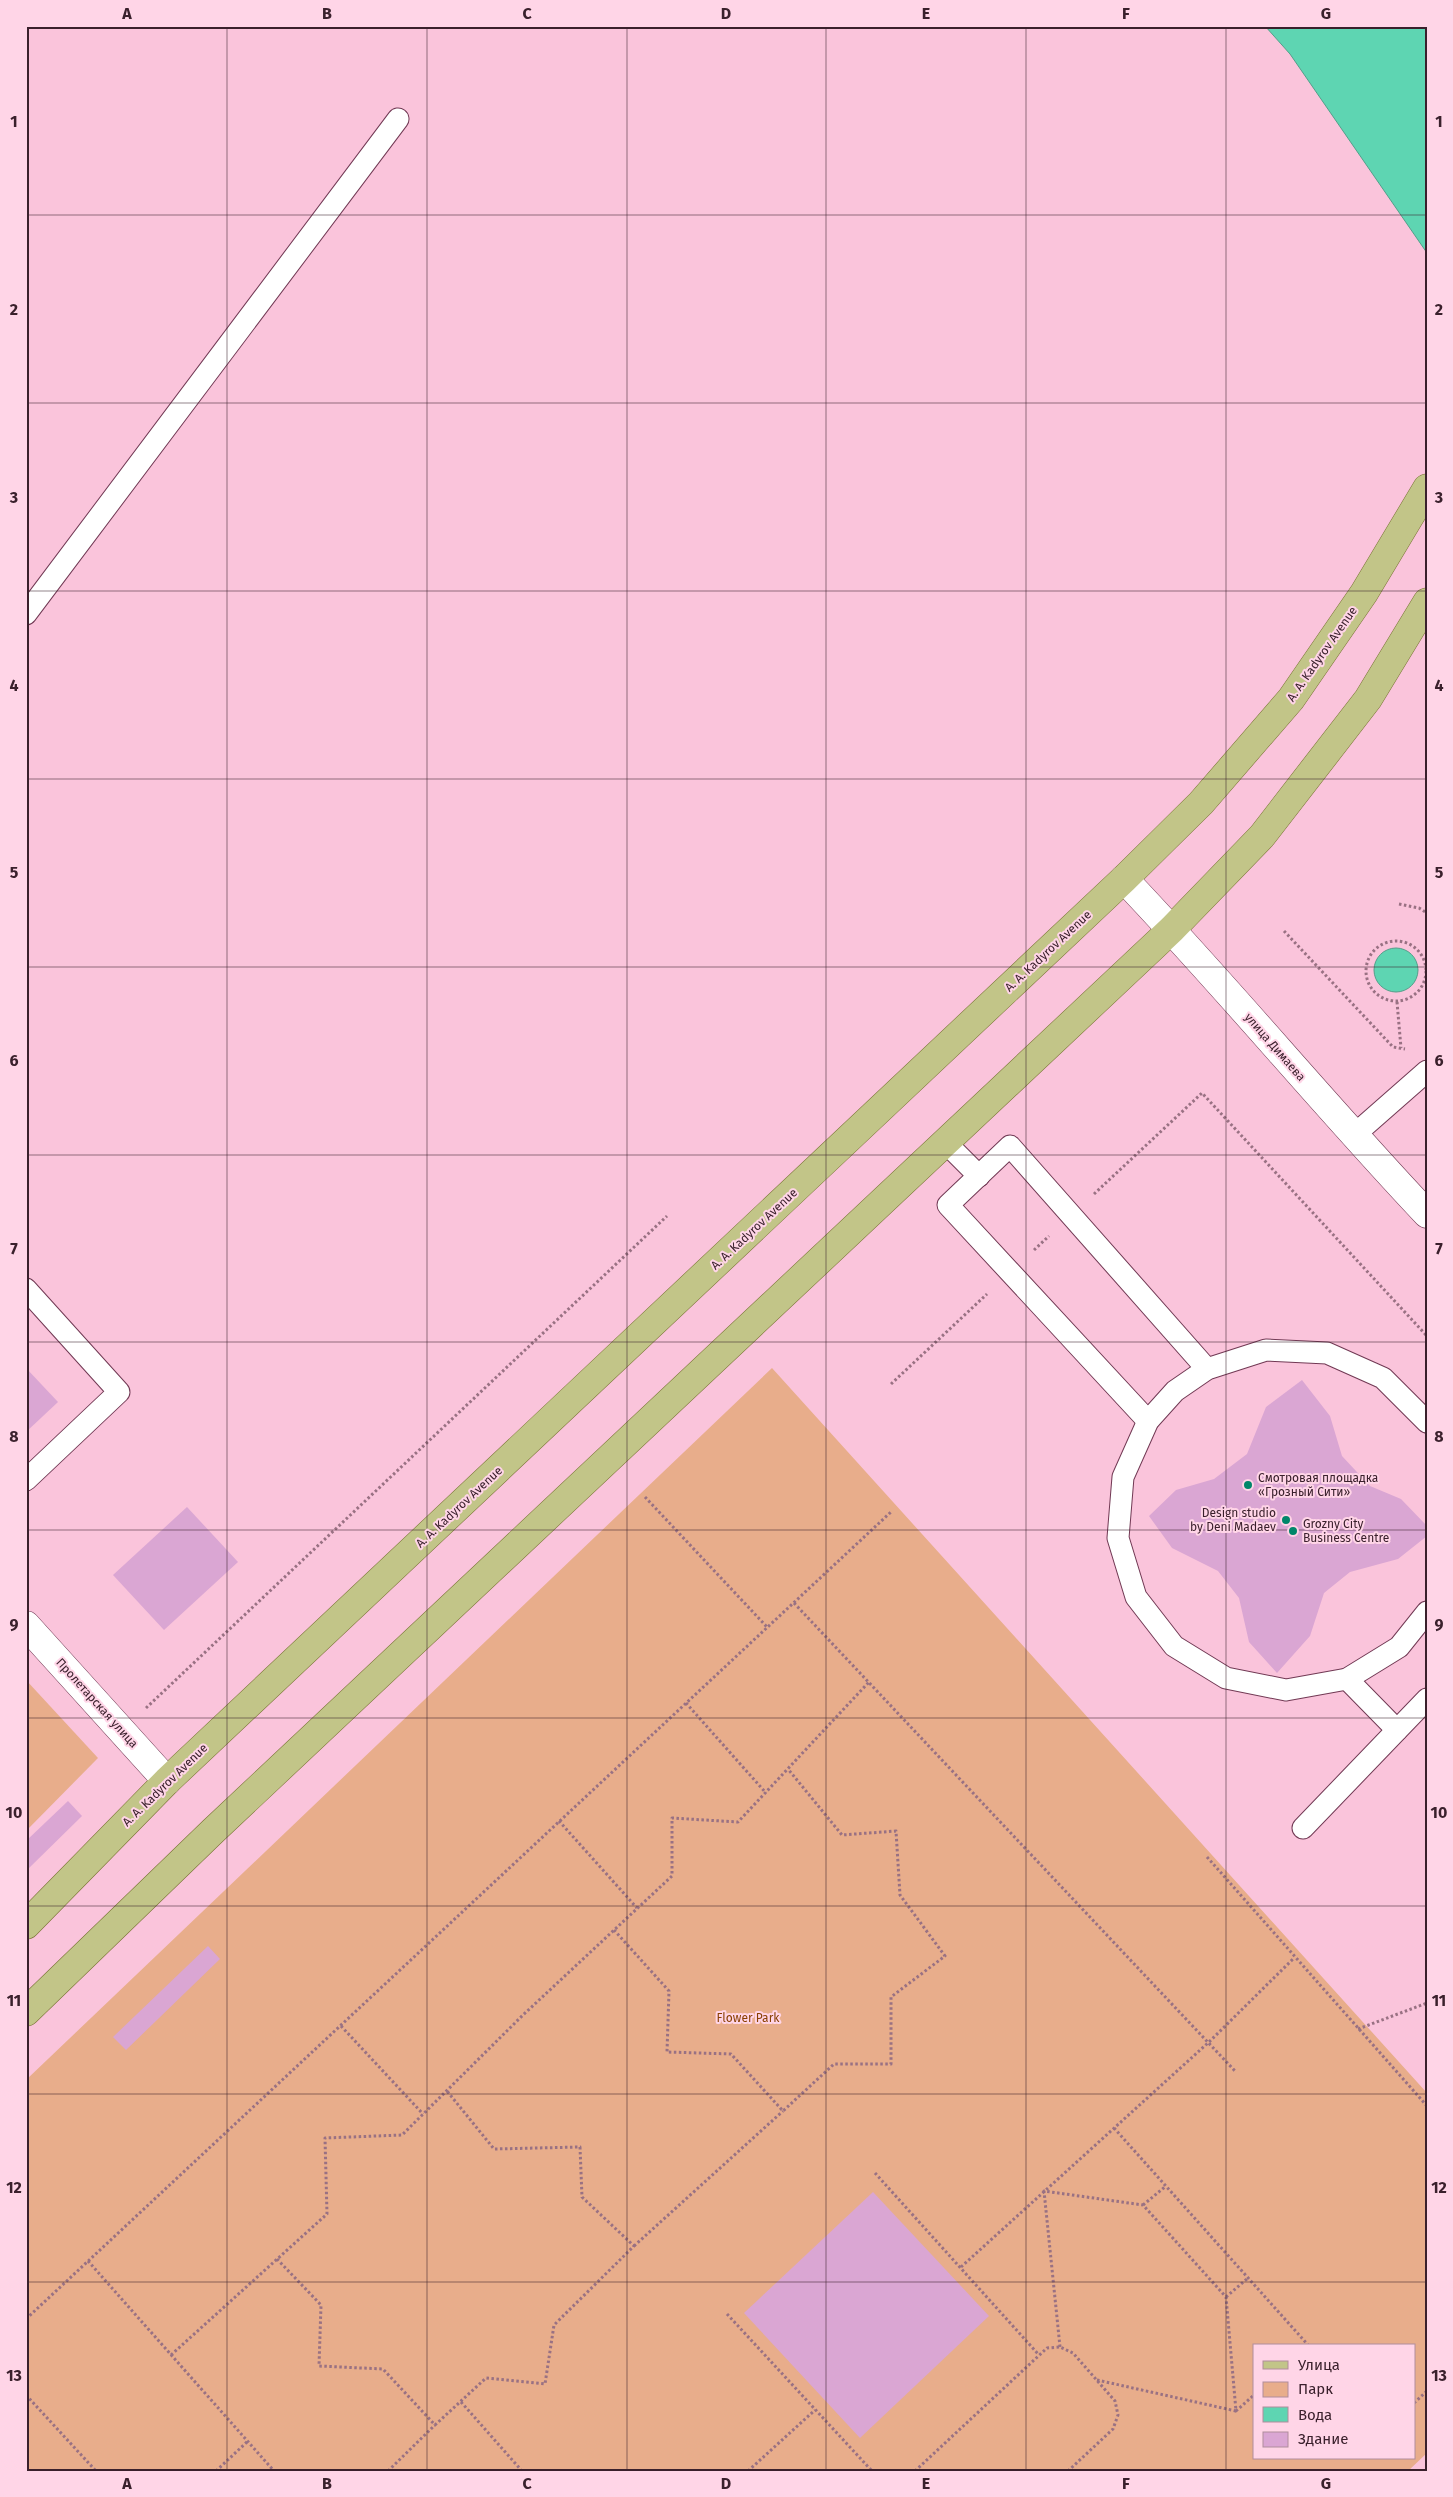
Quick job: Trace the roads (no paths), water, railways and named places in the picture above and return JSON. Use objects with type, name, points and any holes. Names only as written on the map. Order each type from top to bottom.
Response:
[{"type":"main road","name":"A. A. Kadyrov Avenue","points":[[26,1924],[167,1781],[1124,879],[1200,803],[1291,699],[1364,592],[1427,488]]},
{"type":"main road","points":[[26,2012],[227,1817],[1172,929],[1268,828],[1368,699],[1427,602]]},
{"type":"street","name":"улица Димаева","points":[[1124,879],[1172,929],[1353,1136],[1427,1214]]},
{"type":"street","name":"Пролетарская улица","points":[[26,1625],[167,1781]]},
{"type":"lane","points":[[26,614],[398,119]]},
{"type":"lane","points":[[1353,1136],[1426,1074]]},
{"type":"lane","points":[[945,1142],[979,1176]]},
{"type":"lane","points":[[1148,1421],[948,1205],[1010,1146],[1207,1369]]},
{"type":"lane","points":[[26,1289],[119,1392],[26,1480]]},
{"type":"lane","points":[[1427,1422],[1383,1378],[1327,1353],[1266,1350],[1207,1369],[1175,1391],[1148,1421],[1122,1477],[1118,1538],[1136,1597],[1141,1604],[1174,1646],[1226,1678],[1286,1690],[1347,1679],[1399,1647],[1427,1612]]},
{"type":"lane","points":[[1347,1679],[1397,1730]]},
{"type":"lane","points":[[1304,1828],[1427,1699]]},
{"type":"water","points":[[1265,26],[1427,26],[1427,253],[1290,54]]},
{"type":"water","points":[[1392,948],[1400,948],[1412,954],[1418,970],[1412,986],[1400,992],[1392,992],[1380,986],[1374,974],[1374,966],[1380,954]]},
{"type":"place","name":"Смотровая площадка «Грозный Сити»","points":[[1248,1485]]},
{"type":"place","name":"Design studio by Deni Madaev","points":[[1286,1520]]},
{"type":"place","name":"Grozny City Business Centre","points":[[1293,1531]]},
{"type":"park label","name":"Flower Park","points":[[748,2018]]}]
